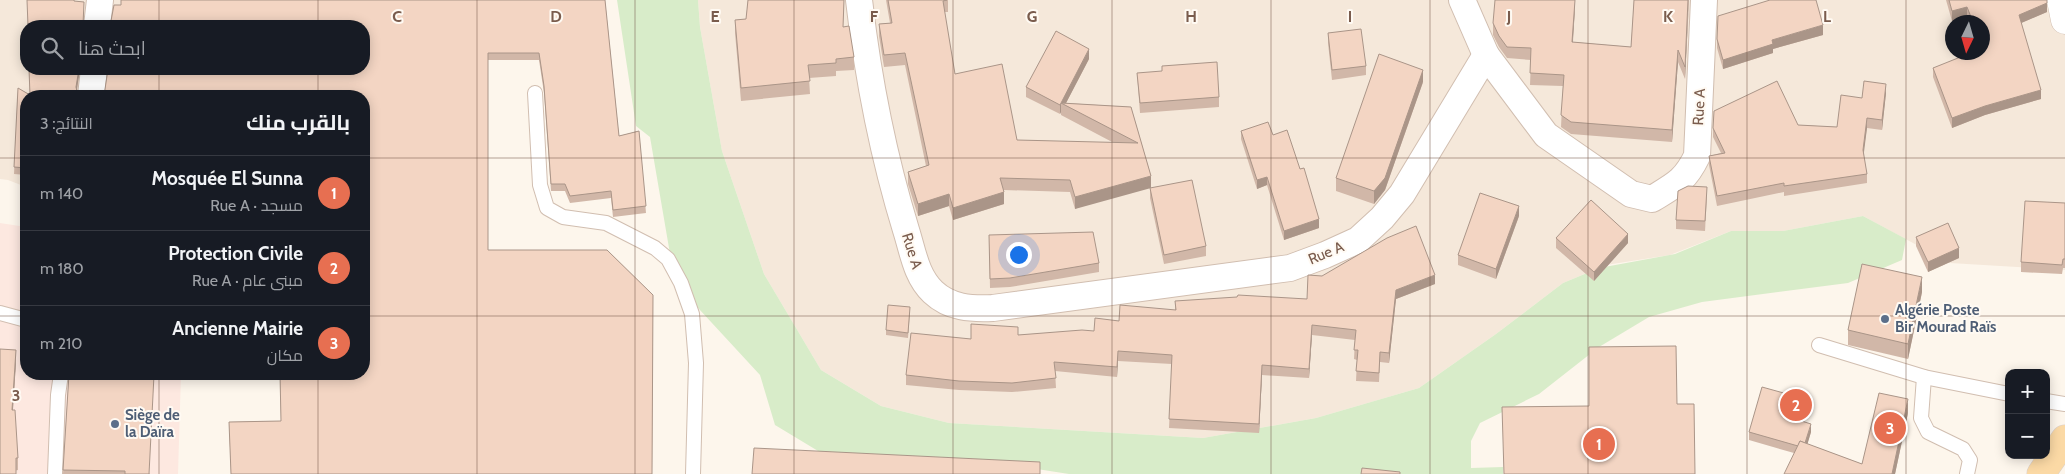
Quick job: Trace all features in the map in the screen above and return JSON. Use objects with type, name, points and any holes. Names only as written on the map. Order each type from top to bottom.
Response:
[{"type":"main road","points":[[2050,448],[2065,435]]},
{"type":"main road","points":[[2041,474],[2065,439]]},
{"type":"main road","points":[[2020,474],[2037,459]]},
{"type":"main road","points":[[2062,474],[2065,462]]},
{"type":"street","points":[[98,20],[100,0]]},
{"type":"street","name":"Rue A","points":[[859,0],[865,57],[890,179],[920,275],[933,292],[951,304],[972,309],[994,308],[1290,268],[1358,240],[1382,218],[1402,194],[1486,54],[1546,135],[1631,194],[1652,199],[1676,185],[1689,172],[1697,156],[1704,0]]},
{"type":"street","points":[[1462,0],[1486,54]]},
{"type":"street","points":[[2061,0],[2065,20]]},
{"type":"street","points":[[92,90],[94,75]]},
{"type":"lane","points":[[535,93],[540,185],[547,208],[563,216],[606,223],[655,248],[668,259],[681,283],[692,314],[694,339],[693,474]]},
{"type":"lane","points":[[0,313],[20,318]]},
{"type":"lane","points":[[1820,345],[1924,378],[2005,393]]},
{"type":"lane","points":[[1924,378],[1921,418],[1928,432],[1963,449],[1970,460],[1967,474]]},
{"type":"lane","points":[[55,474],[60,380]]},
{"type":"lane","points":[[2050,402],[2065,404]]},
{"type":"shaded area","points":[[0,0],[214,0],[214,20],[20,20],[20,75],[215,75],[216,90],[20,90],[20,185],[0,179]]},
{"type":"shaded area","points":[[698,0],[2065,0],[2065,270],[1950,263],[1863,216],[1783,231],[1731,231],[1670,255],[1606,265],[1563,283],[1496,334],[1419,388],[1316,418],[1203,438],[949,423],[881,406],[821,370],[764,274],[722,151],[700,27]]},
{"type":"shaded area","name":"Siège de la Daïra","points":[[0,223],[20,226],[20,380],[181,380],[178,474],[0,474]]},
{"type":"green space","points":[[617,0],[698,0],[700,27],[722,151],[764,274],[821,370],[881,406],[949,423],[1203,438],[1316,418],[1419,388],[1496,334],[1563,283],[1599,268],[1675,254],[1731,231],[1783,231],[1863,216],[1906,239],[1902,260],[1848,283],[1702,302],[1649,317],[1599,347],[1539,394],[1480,423],[1471,441],[1471,468],[1503,467],[1503,474],[1069,474],[1012,465],[833,460],[775,425],[760,375],[675,283],[650,137],[636,126]]},
{"type":"building","points":[[27,0],[74,0],[84,2],[83,20],[28,20]]},
{"type":"building","points":[[121,0],[605,0],[619,136],[639,131],[646,206],[613,210],[611,191],[570,196],[565,184],[551,184],[544,86],[539,53],[488,53],[488,250],[607,250],[653,295],[652,474],[231,474],[229,422],[281,421],[280,380],[370,380],[370,90],[105,90],[107,75],[370,75],[370,20],[111,20],[114,5],[121,5]]},
{"type":"building","points":[[748,0],[844,0],[843,27],[849,26],[854,57],[836,59],[836,63],[808,65],[810,81],[741,88],[735,20],[746,19]]},
{"type":"building","points":[[888,0],[947,0],[943,1],[955,74],[1002,64],[1017,140],[1138,143],[1061,103],[1131,107],[1151,176],[1075,197],[1070,180],[1000,178],[1004,192],[953,208],[949,194],[918,204],[908,172],[929,165],[905,53],[884,55],[879,24],[892,23]]},
{"type":"building","points":[[1495,0],[1575,0],[1572,42],[1631,47],[1634,0],[1688,0],[1685,67],[1678,50],[1672,130],[1571,122],[1561,115],[1564,75],[1530,73],[1531,48],[1507,47],[1499,36],[1493,23]]},
{"type":"building","points":[[1770,0],[1816,0],[1823,25],[1772,40],[1773,44],[1723,60],[1717,39],[1718,16]]},
{"type":"building","points":[[1949,0],[2047,0],[2047,3],[2019,15],[2041,90],[1985,106],[1952,118],[1933,68],[1953,60],[1990,60],[1990,15],[1970,15],[1967,7],[1952,11]]},
{"type":"building","points":[[1361,29],[1366,66],[1332,70],[1328,33]]},
{"type":"building","points":[[1056,31],[1089,49],[1060,105],[1026,87]]},
{"type":"building","points":[[1379,54],[1423,70],[1385,178],[1374,191],[1336,178]]},
{"type":"building","points":[[1217,62],[1219,97],[1140,103],[1137,73],[1162,71],[1162,66]]},
{"type":"building","points":[[29,75],[78,75],[77,90],[30,90]]},
{"type":"building","points":[[1777,81],[1798,125],[1837,127],[1841,95],[1862,98],[1864,81],[1886,84],[1882,120],[1867,118],[1863,150],[1867,174],[1784,186],[1784,183],[1717,196],[1709,156],[1725,153],[1713,128],[1714,111]]},
{"type":"building","points":[[18,88],[21,90],[20,168],[14,167]]},
{"type":"building","points":[[1268,122],[1273,135],[1287,130],[1300,169],[1304,168],[1319,219],[1284,231],[1267,177],[1257,180],[1241,131]]},
{"type":"building","points":[[1192,180],[1206,246],[1164,255],[1150,188]]},
{"type":"building","points":[[1688,186],[1707,187],[1705,221],[1676,220],[1678,191]]},
{"type":"building","points":[[1480,193],[1519,206],[1496,269],[1458,255]]},
{"type":"building","points":[[1591,200],[1628,234],[1594,272],[1556,238]]},
{"type":"building","points":[[2025,201],[2065,203],[2065,259],[2063,259],[2062,265],[2021,262]]},
{"type":"building","points":[[1948,223],[1959,248],[1928,262],[1916,237]]},
{"type":"building","points":[[1416,226],[1435,275],[1396,290],[1389,353],[1380,352],[1379,373],[1356,371],[1358,350],[1354,350],[1356,330],[1312,325],[1309,369],[1262,365],[1259,424],[1169,419],[1172,355],[1118,351],[1117,367],[1054,362],[1056,378],[1012,383],[959,381],[906,375],[911,333],[971,339],[971,324],[1018,327],[1018,335],[1082,330],[1094,331],[1095,318],[1119,321],[1120,305],[1176,310],[1175,301],[1237,297],[1238,295],[1307,299],[1308,275],[1322,276],[1387,238]]},
{"type":"building","points":[[1093,232],[1099,263],[1010,278],[990,279],[989,235]]},
{"type":"building","name":"Algérie Poste Bir Mourad Raïs","points":[[1862,264],[1922,277],[1908,344],[1848,330]]},
{"type":"building","points":[[888,305],[910,307],[908,333],[886,330]]},
{"type":"building","points":[[1676,346],[1677,404],[1694,404],[1695,474],[1504,474],[1502,407],[1589,406],[1589,347]]},
{"type":"building","points":[[0,349],[16,350],[12,410],[15,410],[18,458],[16,458],[16,474],[0,474]]},
{"type":"building","name":"Siège de la Daïra","points":[[69,380],[154,380],[149,474],[125,474],[125,471],[63,470]]},
{"type":"building","points":[[1762,387],[1798,397],[1792,418],[1811,424],[1805,443],[1800,441],[1798,446],[1749,432]]},
{"type":"building","points":[[1879,393],[1908,399],[1892,474],[1784,474],[1800,441],[1862,464]]},
{"type":"building","points":[[754,448],[1040,462],[1040,474],[752,474]]},
{"type":"building","points":[[1362,468],[1400,472],[1400,474],[1361,474]]},
{"type":"place","name":"Algérie Poste Bir Mourad Raïs","points":[[1885,319]]},
{"type":"place","name":"Protection Civile","points":[[1796,405]]},
{"type":"place","name":"Siège de la Daïra","points":[[115,424]]},
{"type":"place","name":"Ancienne Mairie","points":[[1890,428]]},
{"type":"place","name":"Mosquée El Sunna","points":[[1599,444]]}]
